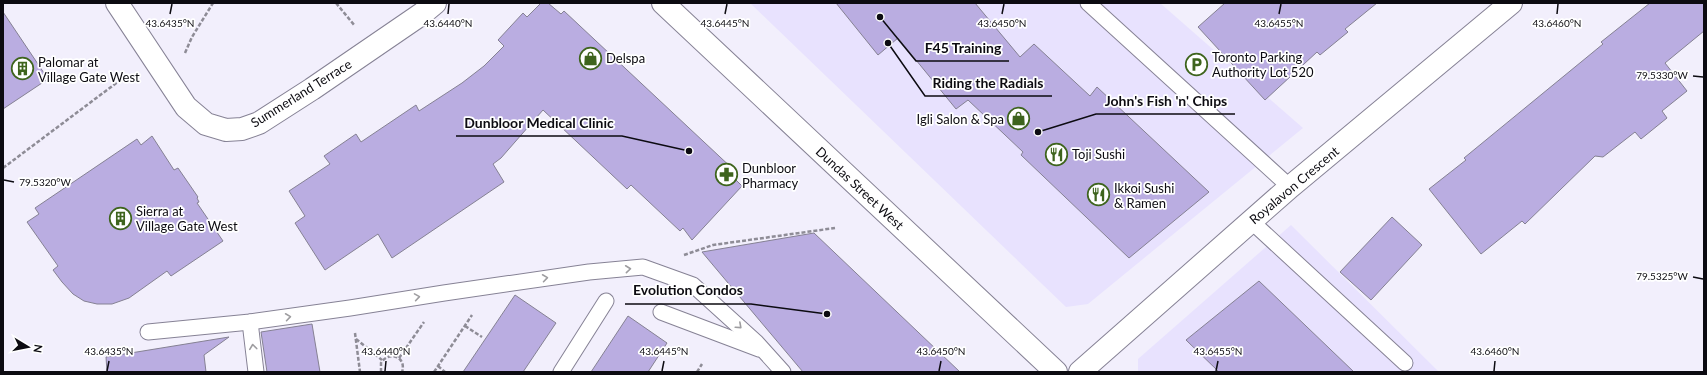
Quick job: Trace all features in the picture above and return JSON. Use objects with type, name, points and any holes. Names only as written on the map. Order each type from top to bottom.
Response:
[{"type":"street","name":"Summerland Terrace","points":[[117,3],[186,107],[206,124],[226,130],[242,129],[259,123],[312,89],[423,13],[435,3]]},
{"type":"street","name":"Dundas Street West","points":[[663,3],[1056,372]]},
{"type":"street","name":"Royalavon Crescent","points":[[1080,372],[1290,187],[1511,3]]},
{"type":"lane","points":[[1088,3],[1290,187]]},
{"type":"lane","points":[[1251,221],[1405,363]]},
{"type":"lane","points":[[148,332],[250,322],[589,272],[643,267],[693,285],[756,342],[783,372]]},
{"type":"lane","points":[[560,372],[606,301]]},
{"type":"lane","points":[[661,312],[764,351]]},
{"type":"lane","points":[[250,322],[256,372]]},
{"type":"path","points":[[171,84],[192,37],[213,3]]},
{"type":"path","points":[[3,168],[127,75]]},
{"type":"path","points":[[643,267],[714,245],[835,228]]},
{"type":"path","points":[[434,372],[491,288],[498,285]]},
{"type":"path","points":[[399,358],[444,293]]},
{"type":"path","points":[[350,308],[360,372]]},
{"type":"path","points":[[465,326],[482,337]]},
{"type":"path","points":[[356,339],[382,360]]},
{"type":"path","points":[[381,372],[380,368],[382,360],[391,355],[399,358],[403,364],[402,372]]},
{"type":"path","points":[[697,372],[702,364]]},
{"type":"path","points":[[438,366],[445,372]]},
{"type":"shaded area","points":[[750,3],[1160,3],[1303,128],[1088,304],[1066,307]]},
{"type":"shaded area","points":[[1291,225],[1439,372],[1138,372],[1138,359]]},
{"type":"building","points":[[541,3],[548,3],[561,14],[564,11],[735,171],[731,175],[742,186],[692,240],[683,228],[680,231],[631,185],[627,189],[543,110],[501,158],[493,164],[504,182],[392,258],[378,234],[325,270],[295,223],[305,216],[289,191],[330,164],[324,156],[356,134],[361,142],[416,105],[419,111],[462,83],[484,66],[504,46],[498,40],[523,13],[527,17]]},
{"type":"building","points":[[836,3],[975,3],[1020,57],[1034,44],[1090,96],[1097,87],[1209,192],[1129,258],[1021,155],[1023,152],[968,100],[956,109],[898,38],[878,55]]},
{"type":"building","points":[[1225,3],[1377,3],[1345,29],[1348,32],[1320,55],[1317,52],[1265,100],[1198,27]]},
{"type":"building","points":[[1650,3],[1704,3],[1704,31],[1665,63],[1687,91],[1662,111],[1667,118],[1641,139],[1635,132],[1603,157],[1595,156],[1525,224],[1522,221],[1481,254],[1429,189],[1466,160],[1464,158],[1603,44],[1601,42]]},
{"type":"building","name":"Palomar at Village Gate West","points":[[3,12],[48,79],[3,109]]},
{"type":"building","name":"Sierra at Village Gate West","points":[[152,136],[174,170],[178,168],[198,197],[199,202],[197,203],[223,241],[171,276],[167,271],[129,298],[112,304],[97,304],[84,301],[73,294],[53,270],[58,266],[27,222],[39,214],[35,208],[137,139],[141,145]]},
{"type":"building","points":[[1392,217],[1422,245],[1371,300],[1340,272]]},
{"type":"building","points":[[814,233],[960,372],[803,372],[702,252]]},
{"type":"building","points":[[1259,281],[1354,372],[1219,372],[1186,340]]},
{"type":"building","points":[[515,295],[556,323],[523,372],[463,372]]},
{"type":"building","points":[[628,316],[667,343],[648,372],[591,372]]},
{"type":"building","points":[[312,324],[320,372],[267,372],[261,332]]},
{"type":"building","points":[[229,337],[204,355],[206,372],[107,372],[106,357]]},
{"type":"place","name":"F45 Training","points":[[880,17]]},
{"type":"place","name":"Riding the Radials","points":[[888,43]]},
{"type":"place","name":"Delspa","points":[[590,58]]},
{"type":"place","name":"Toronto Parking Authority Lot 520","points":[[1196,64]]},
{"type":"place","name":"Palomar at Village Gate West","points":[[22,69]]},
{"type":"place","name":"Igli Salon & Spa","points":[[1019,119]]},
{"type":"place","name":"John's Fish 'n' Chips","points":[[1038,132]]},
{"type":"place","name":"Dunbloor Medical Clinic","points":[[689,151]]},
{"type":"place","name":"Toji Sushi","points":[[1056,154]]},
{"type":"place","name":"Dunbloor Pharmacy","points":[[726,175]]},
{"type":"place","name":"Ikkoi Sushi & Ramen","points":[[1099,195]]},
{"type":"place","name":"Sierra at Village Gate West","points":[[120,218]]},
{"type":"place","name":"Evolution Condos","points":[[827,314]]}]
